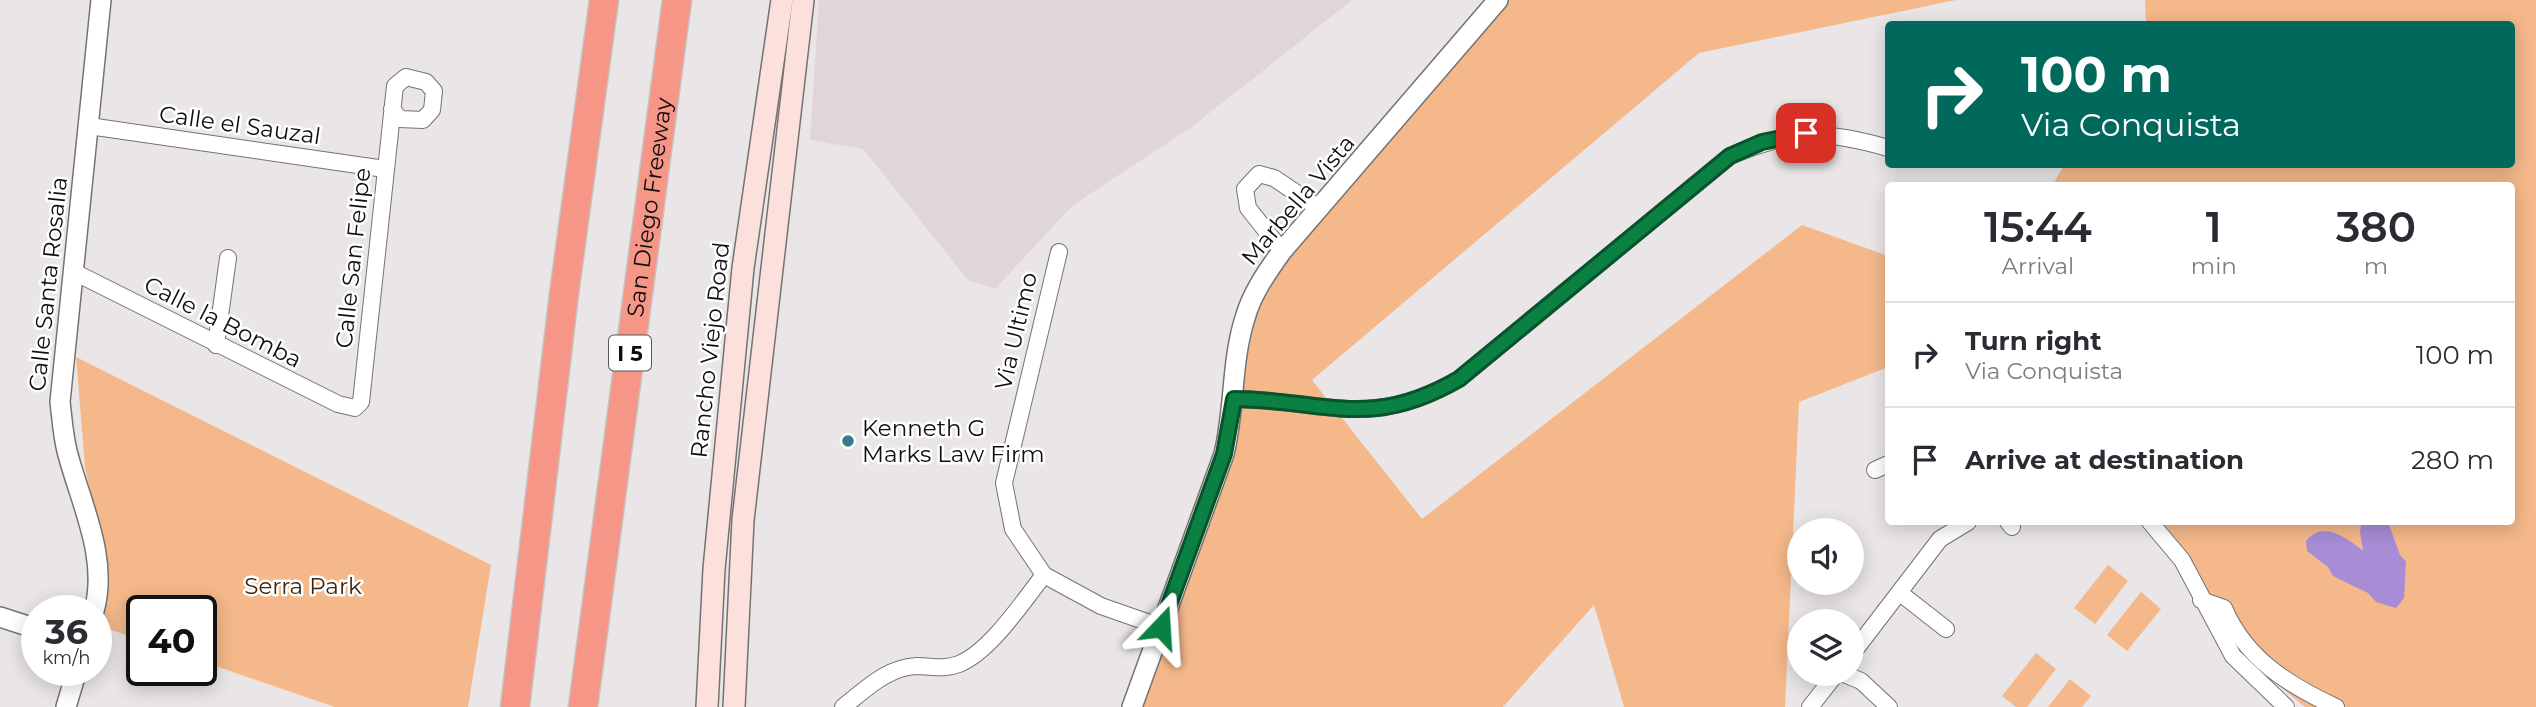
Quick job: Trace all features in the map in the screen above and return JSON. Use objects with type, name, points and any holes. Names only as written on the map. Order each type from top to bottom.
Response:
[{"type":"highway","points":[[515,707],[562,308],[604,0]]},
{"type":"highway","name":"San Diego Freeway","points":[[583,707],[677,0]]},
{"type":"main road","name":"Rancho Viejo Road","points":[[707,707],[714,569],[743,268],[782,0]]},
{"type":"main road","points":[[734,707],[743,520],[803,0]]},
{"type":"street","name":"Calle Santa Rosalia","points":[[99,595],[93,535],[66,449],[60,402],[101,0]]},
{"type":"street","name":"Marbella Vista","points":[[1132,707],[1224,454],[1244,318],[1257,289],[1282,251],[1498,0]]},
{"type":"street","name":"Calle San Felipe","points":[[355,408],[361,402],[392,109]]},
{"type":"street","name":"Calle el Sauzal","points":[[89,126],[385,169]]},
{"type":"street","points":[[1234,399],[1362,411],[1423,398],[1459,379],[1730,156],[1762,142],[1806,133],[1851,137],[1885,147]]},
{"type":"street","points":[[1282,251],[1248,208],[1245,189],[1259,174],[1274,178],[1320,209]]},
{"type":"street","name":"Via Ultimo","points":[[1059,251],[1004,483],[1013,529],[1044,575],[1101,606],[1161,627]]},
{"type":"street","points":[[216,345],[228,258]]},
{"type":"street","name":"Calle la Bomba","points":[[72,271],[216,345],[338,404],[355,408]]},
{"type":"street","points":[[1864,639],[1940,539],[1963,525]]},
{"type":"street","points":[[2153,525],[2182,559],[2201,600],[2233,656],[2286,707]]},
{"type":"street","points":[[843,707],[884,675],[914,666],[942,668],[962,663],[985,645],[1044,575]]},
{"type":"street","points":[[1900,593],[1946,629]]},
{"type":"street","points":[[2201,600],[2224,608],[2243,641],[2280,678],[2336,707]]},
{"type":"street","points":[[0,617],[21,624]]},
{"type":"street","points":[[1864,684],[1889,707]]},
{"type":"street","points":[[66,707],[72,686]]},
{"type":"street","points":[[1810,707],[1827,686]]},
{"type":"shaded area","points":[[819,0],[1352,0],[1193,126],[1072,206],[995,289],[968,280],[863,149],[810,140]]},
{"type":"shaded area","points":[[2361,525],[2389,525],[2400,555],[2406,562],[2404,598],[2396,608],[2376,602],[2368,593],[2333,576],[2328,567],[2307,551],[2306,541],[2320,532],[2327,532],[2335,533],[2363,551]]},
{"type":"green space","points":[[1498,0],[1956,0],[1699,53],[1312,380],[1422,519],[1802,225],[1885,255],[1885,368],[1799,402],[1794,518],[1787,518],[1787,595],[1790,595],[1789,609],[1787,609],[1785,707],[1624,707],[1594,605],[1503,707],[1132,707],[1224,454],[1251,301]]},
{"type":"green space","points":[[2145,0],[2536,0],[2536,707],[2305,707],[2245,657],[2158,525],[2515,525],[2515,182],[2054,182],[2063,168],[2515,168],[2515,21],[2146,21]]},
{"type":"green space","name":"Serra Park","points":[[76,357],[491,565],[468,707],[335,707],[217,666],[217,595],[126,595],[126,635],[112,630],[112,595],[104,595],[106,564],[85,467]]},
{"type":"green space","points":[[2108,565],[2128,581],[2095,624],[2074,608]]},
{"type":"green space","points":[[2141,592],[2161,609],[2127,651],[2107,635]]},
{"type":"green space","points":[[2036,653],[2056,669],[2027,707],[2016,707],[2002,696]]},
{"type":"green space","points":[[2070,679],[2091,696],[2082,707],[2048,707]]},
{"type":"place","name":"Kenneth G Marks Law Firm","points":[[848,441]]},
{"type":"route","points":[[1161,627],[1224,454],[1234,399],[1362,411],[1423,398],[1459,379],[1730,156],[1762,142],[1806,133]]}]
